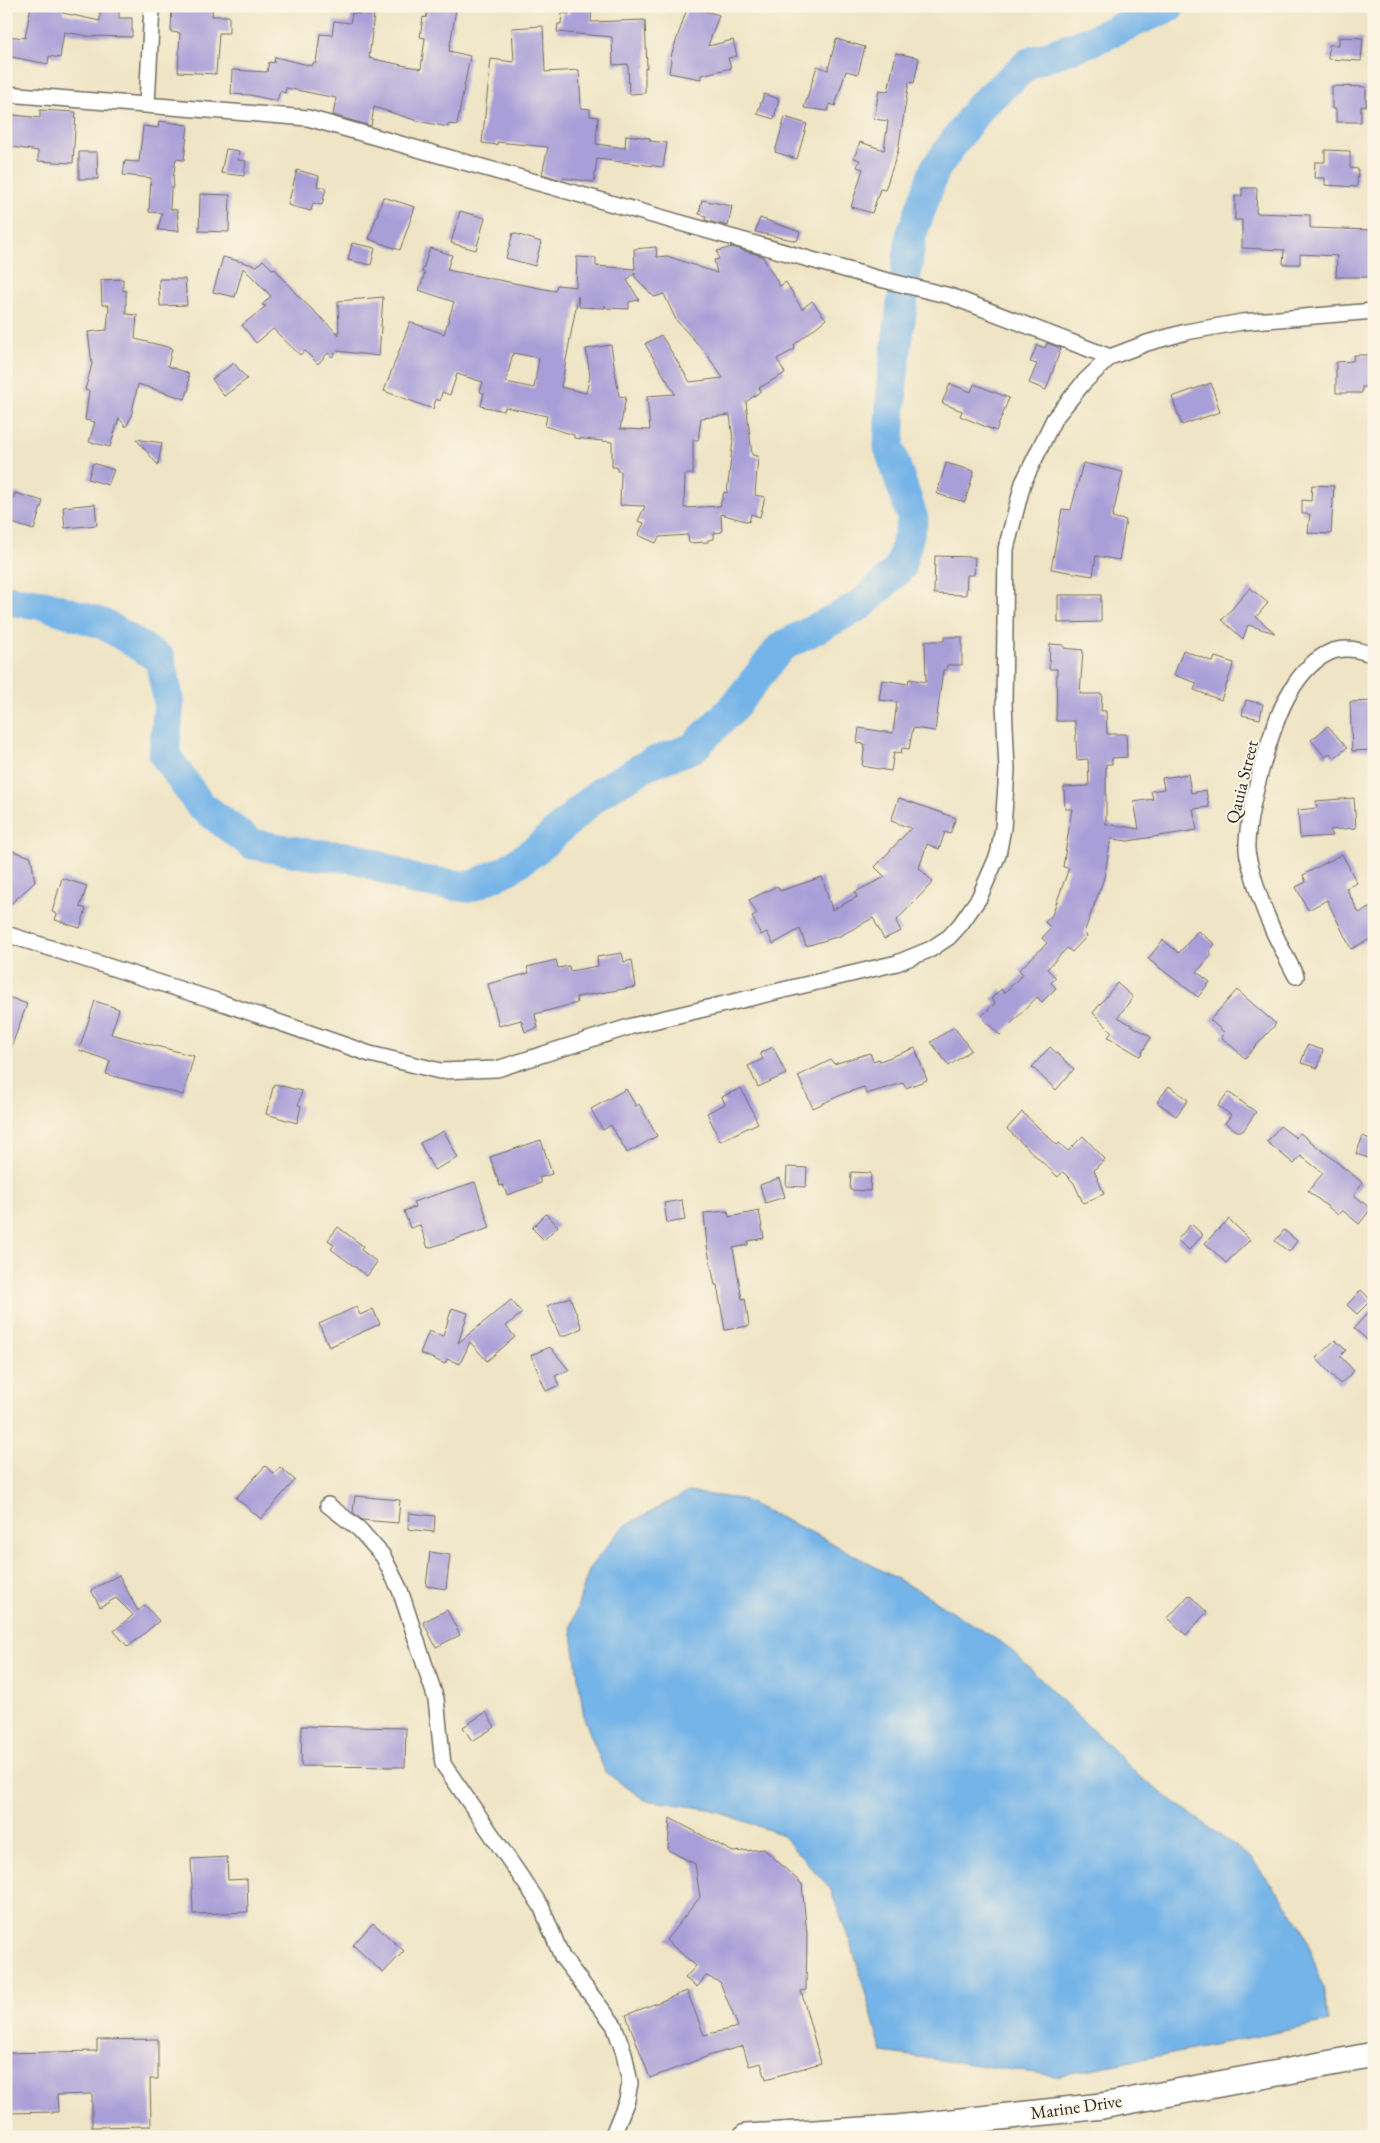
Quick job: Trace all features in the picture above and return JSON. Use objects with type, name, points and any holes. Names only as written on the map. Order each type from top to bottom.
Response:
[{"type":"highway","name":"Marine Drive","points":[[746,2137],[897,2128],[1102,2106],[1374,2055]]},
{"type":"street","points":[[147,105],[152,6]]},
{"type":"street","points":[[6,94],[308,118],[876,278],[950,296],[1110,357]]},
{"type":"street","points":[[6,934],[223,1003],[370,1054],[440,1071],[461,1072],[497,1069],[632,1026],[897,963],[931,950],[949,937],[971,912],[998,855],[1003,828],[1007,770],[1004,703],[1006,549],[1018,499],[1029,466],[1054,419],[1084,382],[1110,357],[1186,332],[1242,322],[1374,311]]},
{"type":"street","name":"Qauia Street","points":[[1296,976],[1268,923],[1247,850],[1249,820],[1256,791],[1274,727],[1289,693],[1304,671],[1335,650],[1354,649],[1374,655]]},
{"type":"street","points":[[328,1505],[359,1529],[383,1556],[400,1590],[436,1699],[443,1764],[541,1906],[562,1957],[614,2025],[624,2053],[630,2084],[627,2100],[612,2137]]},
{"type":"water","points":[[688,1492],[741,1499],[821,1537],[923,1593],[1008,1647],[1140,1777],[1251,1858],[1301,1924],[1323,1987],[1329,2022],[1056,2076],[882,2052],[855,1956],[830,1888],[781,1834],[709,1809],[645,1800],[605,1772],[584,1718],[571,1627],[590,1567],[624,1526]]},
{"type":"building","points":[[31,6],[64,6],[63,13],[100,21],[100,8],[119,9],[119,18],[132,18],[132,37],[88,36],[64,32],[60,58],[49,56],[48,64],[6,56],[6,36],[25,38]]},
{"type":"building","points":[[172,6],[213,6],[212,16],[229,16],[229,33],[219,33],[216,74],[178,72],[180,33],[171,32]]},
{"type":"building","points":[[361,6],[375,6],[369,58],[421,69],[425,38],[420,37],[423,17],[426,18],[429,6],[456,9],[449,51],[470,56],[457,125],[448,124],[448,127],[418,121],[374,107],[371,126],[333,115],[336,98],[286,88],[285,93],[280,91],[277,101],[250,95],[231,94],[232,70],[267,72],[269,62],[274,63],[275,57],[312,66],[313,63],[316,63],[320,34],[332,35],[334,21],[350,23],[352,13],[360,14]]},
{"type":"building","points":[[570,6],[592,9],[591,22],[645,20],[647,68],[645,68],[645,93],[629,94],[628,64],[613,65],[612,37],[557,32],[558,24],[561,24],[562,13],[569,14]]},
{"type":"building","points":[[688,6],[719,15],[708,46],[733,40],[737,56],[728,58],[731,68],[701,75],[701,79],[669,73],[672,53]]},
{"type":"building","points":[[543,26],[545,72],[579,70],[581,108],[590,109],[590,116],[598,117],[596,144],[625,148],[626,135],[650,138],[650,141],[667,143],[663,167],[597,159],[594,182],[563,178],[562,180],[542,174],[548,147],[497,142],[497,145],[482,143],[491,59],[514,62],[512,28]]},
{"type":"building","points":[[1339,37],[1363,38],[1361,61],[1328,59],[1329,45],[1339,45]]},
{"type":"building","points":[[836,39],[865,47],[858,74],[846,71],[835,106],[830,104],[828,111],[804,108],[817,66],[828,70]]},
{"type":"building","points":[[896,53],[919,58],[914,83],[909,82],[898,151],[885,190],[880,189],[872,213],[851,207],[863,169],[857,167],[860,160],[854,158],[860,142],[884,150],[888,121],[874,119],[879,90],[888,91]]},
{"type":"building","points":[[1332,86],[1366,87],[1366,106],[1361,106],[1361,122],[1336,122],[1336,109],[1332,109]]},
{"type":"building","points":[[764,94],[779,99],[774,119],[757,114]]},
{"type":"building","points":[[40,110],[76,112],[73,163],[38,161],[38,151],[6,146],[6,114],[40,118]]},
{"type":"building","points":[[785,117],[807,124],[797,159],[775,152]]},
{"type":"building","points":[[159,121],[188,125],[184,160],[176,159],[173,178],[174,187],[171,189],[170,209],[177,210],[179,231],[158,230],[162,213],[149,212],[151,178],[123,175],[125,161],[139,162],[143,126],[158,128]]},
{"type":"building","points":[[226,149],[239,151],[238,160],[246,161],[244,176],[221,173]]},
{"type":"building","points":[[1325,150],[1350,151],[1350,168],[1358,169],[1357,187],[1325,185],[1325,178],[1314,178],[1315,162],[1325,162]]},
{"type":"building","points":[[79,152],[97,152],[98,179],[79,179]]},
{"type":"building","points":[[297,170],[319,176],[317,186],[326,188],[322,205],[313,203],[311,211],[288,205]]},
{"type":"building","points":[[1242,188],[1257,188],[1256,213],[1310,215],[1310,228],[1372,230],[1374,273],[1372,273],[1372,277],[1336,277],[1337,256],[1300,254],[1300,264],[1283,264],[1284,250],[1242,248],[1242,220],[1235,220],[1235,196],[1242,196]]},
{"type":"building","points":[[200,194],[230,195],[229,232],[199,231]]},
{"type":"building","points":[[383,197],[415,207],[400,250],[369,239]]},
{"type":"building","points":[[702,200],[732,206],[728,226],[705,220],[706,216],[699,214]]},
{"type":"building","points":[[460,211],[485,218],[476,250],[451,243]]},
{"type":"building","points":[[760,218],[800,232],[797,241],[755,232]]},
{"type":"building","points":[[513,233],[541,242],[535,266],[506,258]]},
{"type":"building","points":[[352,243],[375,248],[371,265],[348,260]]},
{"type":"building","points":[[656,247],[657,257],[667,256],[717,273],[714,260],[719,259],[717,251],[732,247],[762,256],[780,286],[786,282],[802,309],[812,301],[826,319],[794,345],[795,349],[777,359],[785,373],[759,388],[761,391],[746,402],[752,455],[758,456],[755,495],[765,497],[760,517],[751,514],[749,522],[721,514],[722,532],[714,533],[714,539],[708,540],[708,542],[689,543],[688,535],[659,537],[656,543],[638,535],[644,523],[638,521],[645,506],[620,505],[621,471],[617,471],[617,467],[612,467],[612,442],[574,438],[574,435],[545,426],[547,416],[505,407],[504,411],[481,406],[484,393],[480,392],[483,382],[457,374],[450,395],[442,392],[440,401],[436,399],[433,409],[384,391],[410,322],[444,334],[454,302],[419,290],[425,273],[422,272],[430,248],[452,255],[447,270],[555,291],[557,285],[576,287],[577,257],[596,258],[596,266],[635,269],[634,249]],"holes":[[[635,273],[635,277],[654,297],[664,294],[676,320],[705,352],[723,378],[690,382],[661,335],[645,344],[675,394],[647,396],[650,430],[620,429],[626,397],[619,396],[611,345],[586,349],[590,376],[586,393],[561,387],[578,296],[579,307],[605,308],[605,305],[607,308],[629,309],[629,302],[639,300],[627,280]],[[513,353],[539,358],[534,388],[506,382]],[[730,415],[733,440],[727,493],[724,492],[720,506],[684,508],[685,474],[693,474],[693,440],[698,440],[701,418]]]},
{"type":"building","points":[[223,257],[257,266],[263,260],[272,269],[274,268],[296,294],[339,335],[338,301],[383,297],[379,356],[337,351],[332,357],[328,353],[318,364],[305,351],[300,355],[273,329],[256,343],[242,325],[266,306],[262,305],[271,296],[243,268],[235,297],[213,292]]},
{"type":"building","points":[[123,279],[123,291],[126,290],[126,314],[137,315],[135,339],[172,348],[168,366],[188,373],[189,388],[185,399],[138,384],[131,417],[126,427],[119,418],[110,447],[89,442],[95,422],[85,420],[89,391],[85,390],[92,364],[88,332],[107,330],[109,305],[102,305],[101,280]]},
{"type":"building","points":[[159,279],[185,279],[187,305],[160,306]]},
{"type":"building","points":[[1047,343],[1061,348],[1046,390],[1029,383],[1037,364],[1030,362],[1037,345],[1045,348]]},
{"type":"building","points":[[1354,355],[1374,355],[1374,387],[1362,387],[1362,393],[1336,393],[1336,362],[1353,361]]},
{"type":"building","points":[[234,363],[247,379],[224,396],[212,379]]},
{"type":"building","points":[[1211,383],[1220,412],[1182,425],[1172,397]]},
{"type":"building","points":[[950,384],[971,392],[974,384],[1009,398],[996,431],[960,416],[962,411],[942,403]]},
{"type":"building","points":[[136,439],[162,443],[158,465]]},
{"type":"building","points":[[93,463],[114,470],[108,485],[88,479]]},
{"type":"building","points":[[946,463],[974,471],[965,502],[937,494]]},
{"type":"building","points":[[1083,463],[1123,472],[1112,518],[1126,520],[1119,560],[1096,556],[1093,576],[1051,569],[1062,509],[1071,510]]},
{"type":"building","points":[[1312,485],[1334,486],[1331,534],[1308,533],[1310,514],[1302,514],[1302,500],[1311,501]]},
{"type":"building","points":[[15,493],[43,501],[34,530],[6,521]]},
{"type":"building","points":[[95,504],[97,525],[65,528],[63,507]]},
{"type":"building","points":[[935,556],[975,557],[974,575],[967,575],[966,595],[934,594]]},
{"type":"building","points":[[1250,588],[1268,603],[1256,617],[1275,633],[1248,625],[1243,639],[1222,620]]},
{"type":"building","points":[[1058,595],[1101,595],[1101,622],[1058,623]]},
{"type":"building","points":[[944,637],[962,637],[962,665],[947,665],[946,670],[943,670],[935,731],[913,728],[909,749],[902,748],[901,753],[894,752],[891,771],[862,766],[865,744],[857,743],[859,728],[893,733],[897,702],[879,700],[882,680],[908,684],[909,679],[926,682],[925,641],[944,641]]},
{"type":"building","points":[[1050,644],[1064,645],[1064,648],[1083,650],[1080,694],[1102,694],[1101,711],[1106,711],[1107,734],[1126,734],[1127,757],[1112,758],[1112,764],[1106,764],[1106,824],[1139,829],[1134,802],[1153,799],[1151,791],[1164,789],[1162,778],[1188,774],[1191,793],[1206,790],[1209,807],[1193,809],[1197,830],[1128,841],[1111,839],[1104,878],[1084,933],[1087,936],[1072,952],[1067,948],[1047,969],[1056,978],[1051,983],[1056,988],[1042,1002],[1037,997],[1000,1035],[981,1017],[995,1003],[991,999],[1001,989],[1004,993],[1023,974],[1019,970],[1047,943],[1042,938],[1051,928],[1045,922],[1052,915],[1069,868],[1063,867],[1072,809],[1065,809],[1064,787],[1089,786],[1088,759],[1077,760],[1075,721],[1056,721],[1057,669],[1049,669]]},
{"type":"building","points":[[1183,650],[1213,662],[1215,657],[1234,663],[1221,700],[1194,690],[1197,683],[1174,675]]},
{"type":"building","points":[[1246,700],[1263,704],[1260,719],[1242,715]]},
{"type":"building","points":[[1374,701],[1374,750],[1352,751],[1350,702]]},
{"type":"building","points":[[1328,726],[1347,748],[1334,758],[1330,753],[1325,757],[1311,740]]},
{"type":"building","points":[[899,798],[956,818],[950,834],[945,832],[939,849],[927,844],[919,868],[933,882],[896,921],[901,931],[884,939],[873,918],[840,936],[806,946],[800,929],[773,944],[767,932],[761,935],[752,917],[757,914],[749,900],[777,886],[780,891],[822,877],[832,910],[857,897],[855,892],[885,877],[875,867],[911,828],[891,821]]},
{"type":"building","points":[[1354,798],[1356,828],[1330,830],[1333,836],[1300,838],[1298,810],[1317,808],[1316,801]]},
{"type":"building","points":[[6,849],[31,857],[35,882],[6,908]]},
{"type":"building","points":[[1342,854],[1357,883],[1346,888],[1359,913],[1374,906],[1374,937],[1351,949],[1327,900],[1308,910],[1296,887],[1306,882],[1303,875]]},
{"type":"building","points":[[62,878],[87,886],[80,907],[86,909],[80,928],[55,920],[57,914],[52,912]]},
{"type":"building","points":[[1198,931],[1215,944],[1209,952],[1212,954],[1197,972],[1210,982],[1198,997],[1148,959],[1163,940],[1179,953]]},
{"type":"building","points":[[622,953],[624,962],[632,960],[636,987],[576,997],[577,1003],[535,1014],[538,1028],[525,1032],[521,1020],[499,1026],[488,984],[529,973],[527,967],[556,960],[558,968],[569,966],[570,971],[598,966],[597,957]]},
{"type":"building","points":[[1117,983],[1133,997],[1118,1017],[1151,1037],[1140,1056],[1108,1037],[1112,1032],[1093,1013]]},
{"type":"building","points":[[1237,990],[1276,1024],[1245,1058],[1221,1037],[1225,1033],[1210,1020]]},
{"type":"building","points":[[6,996],[27,1004],[8,1056],[6,1056]]},
{"type":"building","points":[[95,1001],[119,1009],[111,1034],[194,1056],[183,1095],[106,1074],[110,1061],[79,1050]]},
{"type":"building","points":[[954,1027],[971,1050],[949,1066],[931,1042]]},
{"type":"building","points":[[1307,1045],[1323,1050],[1318,1068],[1301,1063]]},
{"type":"building","points":[[773,1047],[786,1074],[758,1087],[748,1066],[763,1059],[760,1053]]},
{"type":"building","points":[[1050,1047],[1074,1069],[1056,1090],[1032,1067]]},
{"type":"building","points":[[915,1048],[927,1080],[906,1088],[903,1083],[866,1094],[864,1087],[843,1094],[813,1108],[798,1076],[831,1060],[834,1064],[870,1053],[873,1061],[879,1059],[880,1061]]},
{"type":"building","points":[[274,1084],[302,1091],[298,1105],[301,1106],[297,1123],[266,1114]]},
{"type":"building","points":[[1169,1086],[1188,1100],[1176,1116],[1157,1102]]},
{"type":"building","points":[[741,1088],[758,1123],[720,1141],[707,1113],[725,1104],[722,1097]]},
{"type":"building","points":[[626,1089],[636,1106],[639,1104],[657,1136],[627,1153],[611,1125],[603,1130],[591,1109]]},
{"type":"building","points":[[1228,1092],[1256,1112],[1243,1131],[1237,1131],[1225,1123],[1231,1115],[1218,1106]]},
{"type":"building","points":[[1022,1112],[1057,1145],[1059,1143],[1068,1151],[1083,1136],[1105,1159],[1094,1170],[1104,1194],[1083,1203],[1074,1183],[1063,1172],[1058,1177],[1007,1129]]},
{"type":"building","points":[[1280,1126],[1296,1138],[1300,1133],[1363,1183],[1354,1195],[1371,1209],[1359,1224],[1342,1210],[1338,1215],[1308,1191],[1323,1173],[1301,1156],[1294,1164],[1267,1142]]},
{"type":"building","points":[[444,1131],[458,1158],[434,1170],[420,1143]]},
{"type":"building","points":[[1363,1136],[1374,1141],[1374,1160],[1356,1154]]},
{"type":"building","points":[[541,1140],[552,1174],[539,1178],[541,1183],[507,1195],[503,1185],[500,1186],[490,1157]]},
{"type":"building","points":[[787,1167],[807,1168],[806,1187],[786,1186]]},
{"type":"building","points":[[851,1172],[871,1173],[870,1191],[850,1190]]},
{"type":"building","points":[[779,1178],[785,1197],[765,1203],[760,1185]]},
{"type":"building","points":[[475,1182],[490,1228],[428,1248],[420,1225],[410,1228],[404,1211],[415,1207],[413,1202]]},
{"type":"building","points":[[682,1200],[685,1220],[667,1223],[664,1203]]},
{"type":"building","points":[[728,1211],[729,1217],[759,1211],[764,1238],[748,1241],[748,1245],[733,1248],[742,1299],[745,1298],[749,1326],[725,1330],[717,1285],[715,1285],[707,1246],[704,1213]]},
{"type":"building","points":[[546,1214],[558,1226],[544,1240],[532,1228]]},
{"type":"building","points":[[1229,1219],[1250,1240],[1226,1263],[1205,1243]]},
{"type":"building","points":[[1191,1224],[1203,1235],[1189,1250],[1177,1240]]},
{"type":"building","points":[[338,1227],[363,1246],[361,1250],[377,1262],[367,1276],[331,1249],[334,1245],[328,1240]]},
{"type":"building","points":[[1284,1230],[1297,1241],[1289,1252],[1275,1241]]},
{"type":"building","points":[[1361,1290],[1371,1300],[1357,1314],[1347,1305]]},
{"type":"building","points":[[570,1297],[582,1328],[565,1336],[560,1336],[547,1306]]},
{"type":"building","points":[[511,1300],[522,1313],[506,1326],[515,1337],[487,1361],[470,1342],[460,1364],[447,1359],[445,1364],[420,1353],[429,1331],[443,1336],[452,1308],[468,1313],[458,1343]]},
{"type":"building","points":[[1374,1306],[1374,1346],[1354,1328]]},
{"type":"building","points":[[356,1307],[360,1315],[373,1309],[380,1324],[329,1347],[319,1324]]},
{"type":"building","points":[[1335,1340],[1346,1350],[1340,1356],[1354,1371],[1340,1384],[1316,1358]]},
{"type":"building","points":[[550,1347],[569,1370],[555,1376],[559,1385],[546,1391],[531,1355]]},
{"type":"building","points":[[265,1466],[274,1474],[280,1467],[295,1480],[261,1519],[236,1498]]},
{"type":"building","points":[[355,1496],[400,1500],[398,1523],[362,1520],[353,1512]]},
{"type":"building","points":[[409,1513],[435,1516],[434,1532],[408,1529]]},
{"type":"building","points":[[430,1552],[450,1555],[446,1589],[426,1586]]},
{"type":"building","points":[[119,1575],[138,1611],[145,1605],[159,1621],[128,1647],[114,1631],[133,1615],[116,1598],[100,1607],[91,1590]]},
{"type":"building","points":[[1189,1595],[1207,1612],[1186,1635],[1168,1618]]},
{"type":"building","points":[[447,1610],[460,1635],[436,1647],[423,1622]]},
{"type":"building","points":[[486,1712],[495,1727],[472,1741],[463,1727]]},
{"type":"building","points":[[302,1726],[406,1728],[405,1767],[301,1766]]},
{"type":"building","points":[[670,1818],[733,1852],[764,1849],[802,1884],[807,1935],[806,1990],[801,1991],[821,2063],[766,2079],[761,2063],[749,2066],[743,2046],[711,2055],[650,2078],[626,2015],[687,1991],[704,2035],[738,2027],[720,1982],[706,1976],[697,1987],[685,1978],[696,1966],[666,1940],[700,1897],[695,1864],[668,1850]]},
{"type":"building","points":[[227,1857],[228,1880],[247,1879],[248,1912],[193,1914],[191,1859]]},
{"type":"building","points":[[373,1923],[404,1951],[383,1973],[353,1945]]},
{"type":"building","points":[[158,2039],[158,2079],[150,2079],[151,2126],[92,2127],[92,2094],[57,2095],[58,2112],[6,2113],[6,2053],[97,2051],[97,2040]]},
{"type":"waterway","points":[[6,600],[45,605],[106,625],[160,659],[169,703],[164,754],[200,805],[252,844],[309,854],[356,858],[414,880],[470,887],[507,870],[537,849],[602,791],[651,763],[693,748],[733,708],[781,647],[861,605],[900,568],[913,519],[889,447],[892,382],[911,236],[935,169],[980,106],[1029,63],[1091,41],[1170,6]]}]
